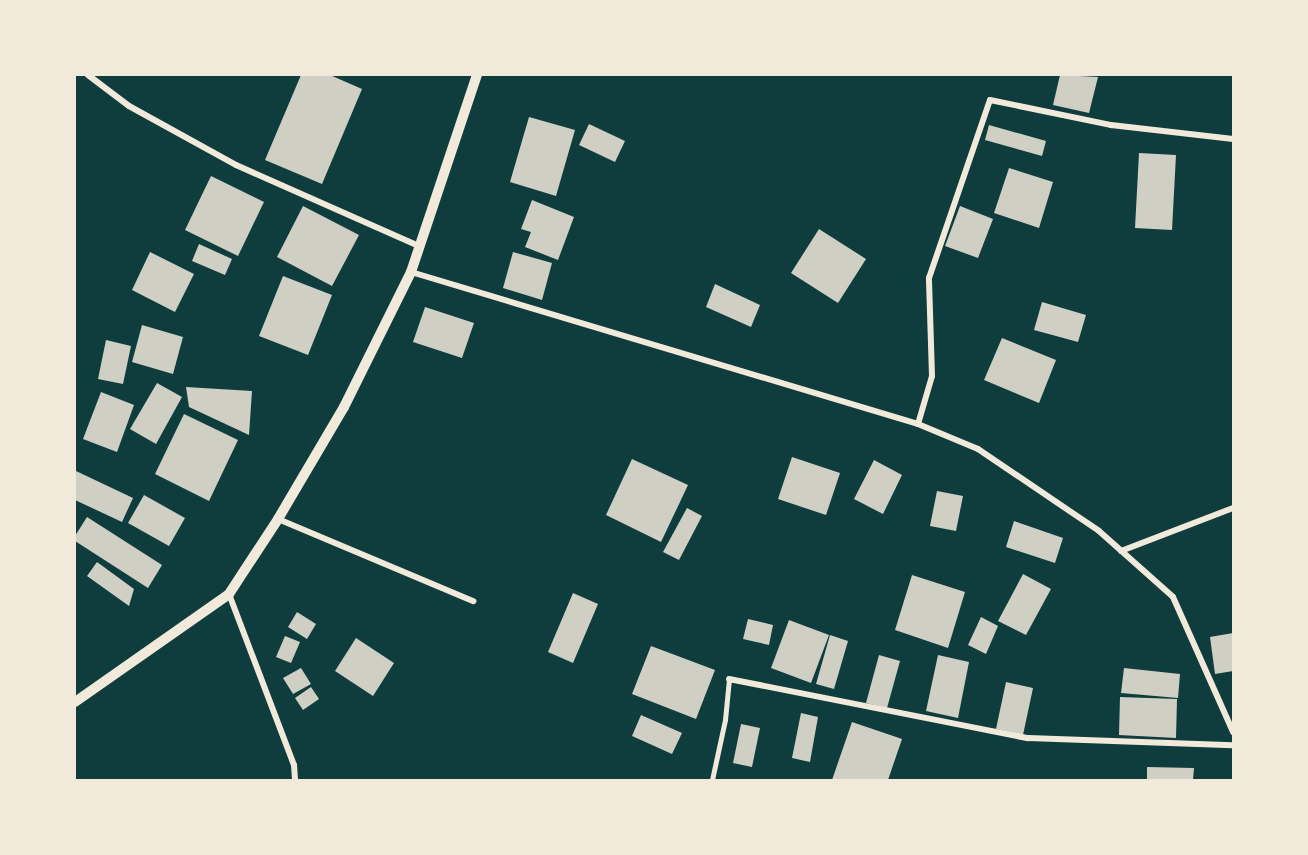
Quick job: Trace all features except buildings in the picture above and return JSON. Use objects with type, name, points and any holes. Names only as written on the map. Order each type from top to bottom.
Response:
[{"type":"street","points":[[88,75],[129,106],[236,165],[419,246]]},
{"type":"street","points":[[75,702],[229,594],[278,519],[344,407],[411,272],[477,75]]},
{"type":"street","points":[[918,424],[932,376],[929,278],[990,100],[1111,125],[1233,139]]},
{"type":"street","points":[[411,272],[918,424],[978,449],[1099,531],[1173,597],[1233,732]]},
{"type":"street","points":[[1121,551],[1233,508]]},
{"type":"street","points":[[278,519],[473,601]]},
{"type":"street","points":[[229,594],[294,765],[295,780]]},
{"type":"street","points":[[729,679],[1028,738],[1233,745]]},
{"type":"lane","points":[[712,780],[725,720],[729,679]]}]
